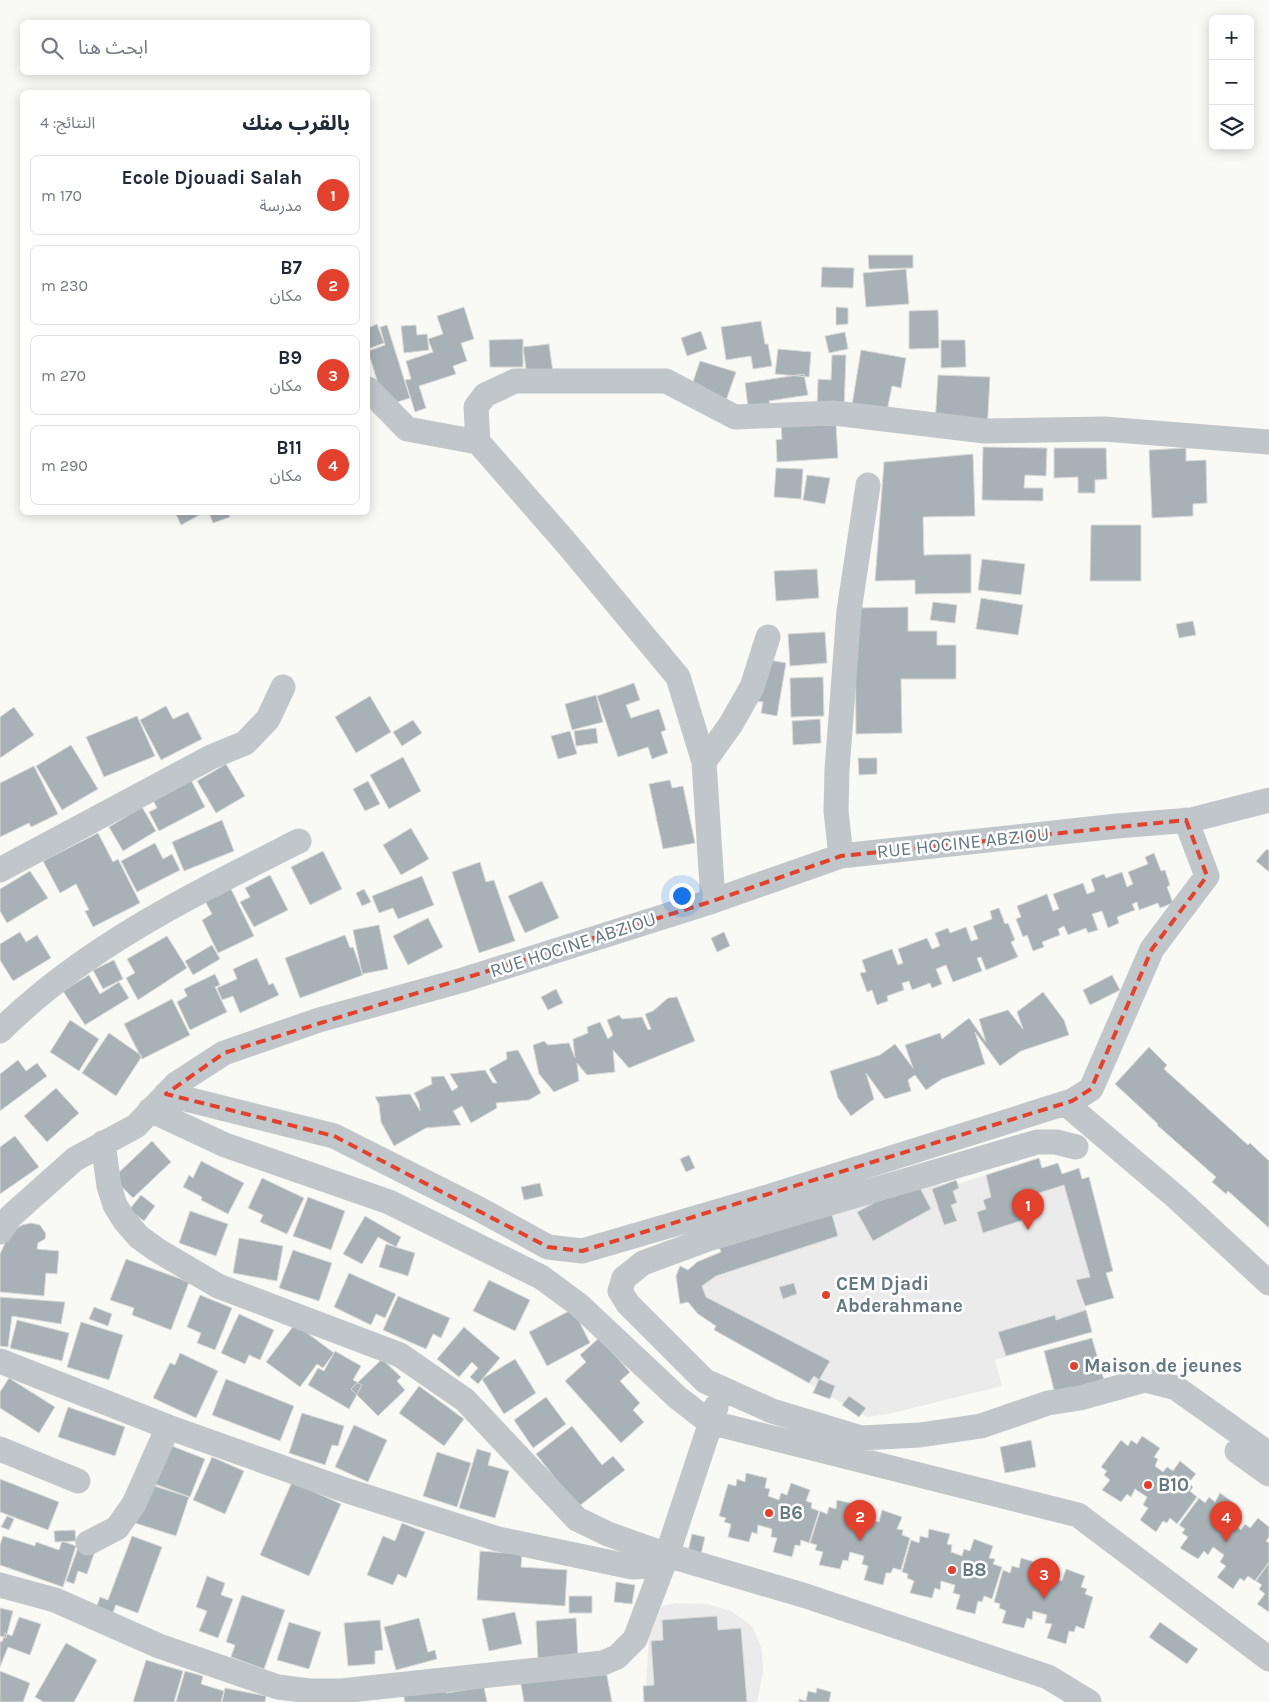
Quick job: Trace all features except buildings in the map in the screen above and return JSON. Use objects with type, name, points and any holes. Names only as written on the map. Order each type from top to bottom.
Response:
[{"type":"street","points":[[713,901],[704,762],[678,677],[568,545],[478,442],[476,408],[485,395],[515,381],[666,381],[735,417],[834,413],[985,431],[1104,429],[1269,442]]},
{"type":"street","points":[[370,391],[407,429],[478,442]]},
{"type":"street","points":[[841,856],[836,811],[837,770],[848,611],[868,485]]},
{"type":"street","points":[[704,762],[732,724],[752,687],[768,637]]},
{"type":"street","points":[[0,870],[212,757],[245,743],[268,719],[283,687]]},
{"type":"street","name":"RUE HOCINE ABZIOU","points":[[0,1232],[11,1216],[75,1159],[136,1126],[176,1084],[224,1053],[319,1020],[462,980],[713,901],[841,856],[1186,820],[1269,800]]},
{"type":"street","points":[[158,1102],[334,1136],[479,1209],[548,1248],[582,1251],[780,1193],[1065,1103],[1091,1089],[1152,949],[1207,876],[1186,820]]},
{"type":"street","points":[[0,1031],[43,992],[118,940],[197,892],[299,841]]},
{"type":"street","points":[[158,1102],[226,1145],[389,1202],[541,1276],[578,1305],[677,1397],[709,1422],[1078,1515],[1269,1659]]},
{"type":"street","points":[[1065,1103],[1177,1198],[1269,1284]]},
{"type":"street","points":[[1076,1147],[1056,1142],[1037,1142],[708,1239],[643,1263],[624,1278],[620,1291],[628,1304],[692,1371],[705,1381],[723,1391],[772,1411],[862,1438],[920,1435],[981,1426],[1048,1403],[1080,1398],[1145,1380],[1176,1388],[1269,1454]]},
{"type":"street","points":[[103,1144],[108,1186],[115,1205],[135,1232],[158,1250],[218,1286],[400,1355],[465,1400],[577,1519],[608,1534],[667,1555],[806,1596],[1048,1677],[1089,1702]]},
{"type":"street","points":[[0,1360],[168,1427],[345,1490],[498,1539],[632,1567],[649,1566],[667,1555]]},
{"type":"street","points":[[1161,1384],[1165,1401],[1269,1474]]},
{"type":"street","points":[[0,1584],[55,1600],[159,1646],[278,1687],[309,1691],[341,1690],[603,1663],[622,1653],[635,1639],[667,1555],[709,1422],[723,1391]]},
{"type":"street","points":[[88,1543],[117,1528],[134,1504],[168,1427]]},
{"type":"street","points":[[0,1449],[78,1481]]},
{"type":"highlighted area","points":[[1186,820],[1207,876],[1152,949],[1091,1089],[1072,1101],[582,1251],[548,1247],[334,1136],[166,1094],[224,1053],[713,901],[841,856]]},
{"type":"shaded area","name":"CEM Djadi Abderahmane","points":[[1039,1158],[1042,1168],[1058,1163],[1062,1174],[1079,1168],[1082,1179],[1089,1177],[1113,1271],[1106,1273],[1114,1298],[1085,1306],[1092,1332],[995,1360],[1002,1386],[888,1414],[867,1417],[714,1330],[716,1325],[698,1314],[688,1302],[680,1304],[676,1276],[680,1266],[688,1270],[709,1256],[938,1176],[942,1189]]},
{"type":"shaded area","points":[[675,1603],[708,1604],[731,1611],[752,1626],[762,1649],[763,1673],[757,1702],[645,1702],[649,1637],[662,1606]]},
{"type":"place","name":"Ecole Djouadi Salah","points":[[1028,1230]]},
{"type":"place","name":"CEM Djadi Abderahmane","points":[[826,1295]]},
{"type":"place","name":"Maison de jeunes","points":[[1074,1366]]},
{"type":"place","name":"B10","points":[[1148,1485]]},
{"type":"place","name":"B6","points":[[769,1513]]},
{"type":"place","name":"B7","points":[[860,1541]]},
{"type":"place","name":"B11","points":[[1226,1542]]},
{"type":"place","name":"B8","points":[[952,1570]]},
{"type":"place","name":"B9","points":[[1044,1599]]}]
